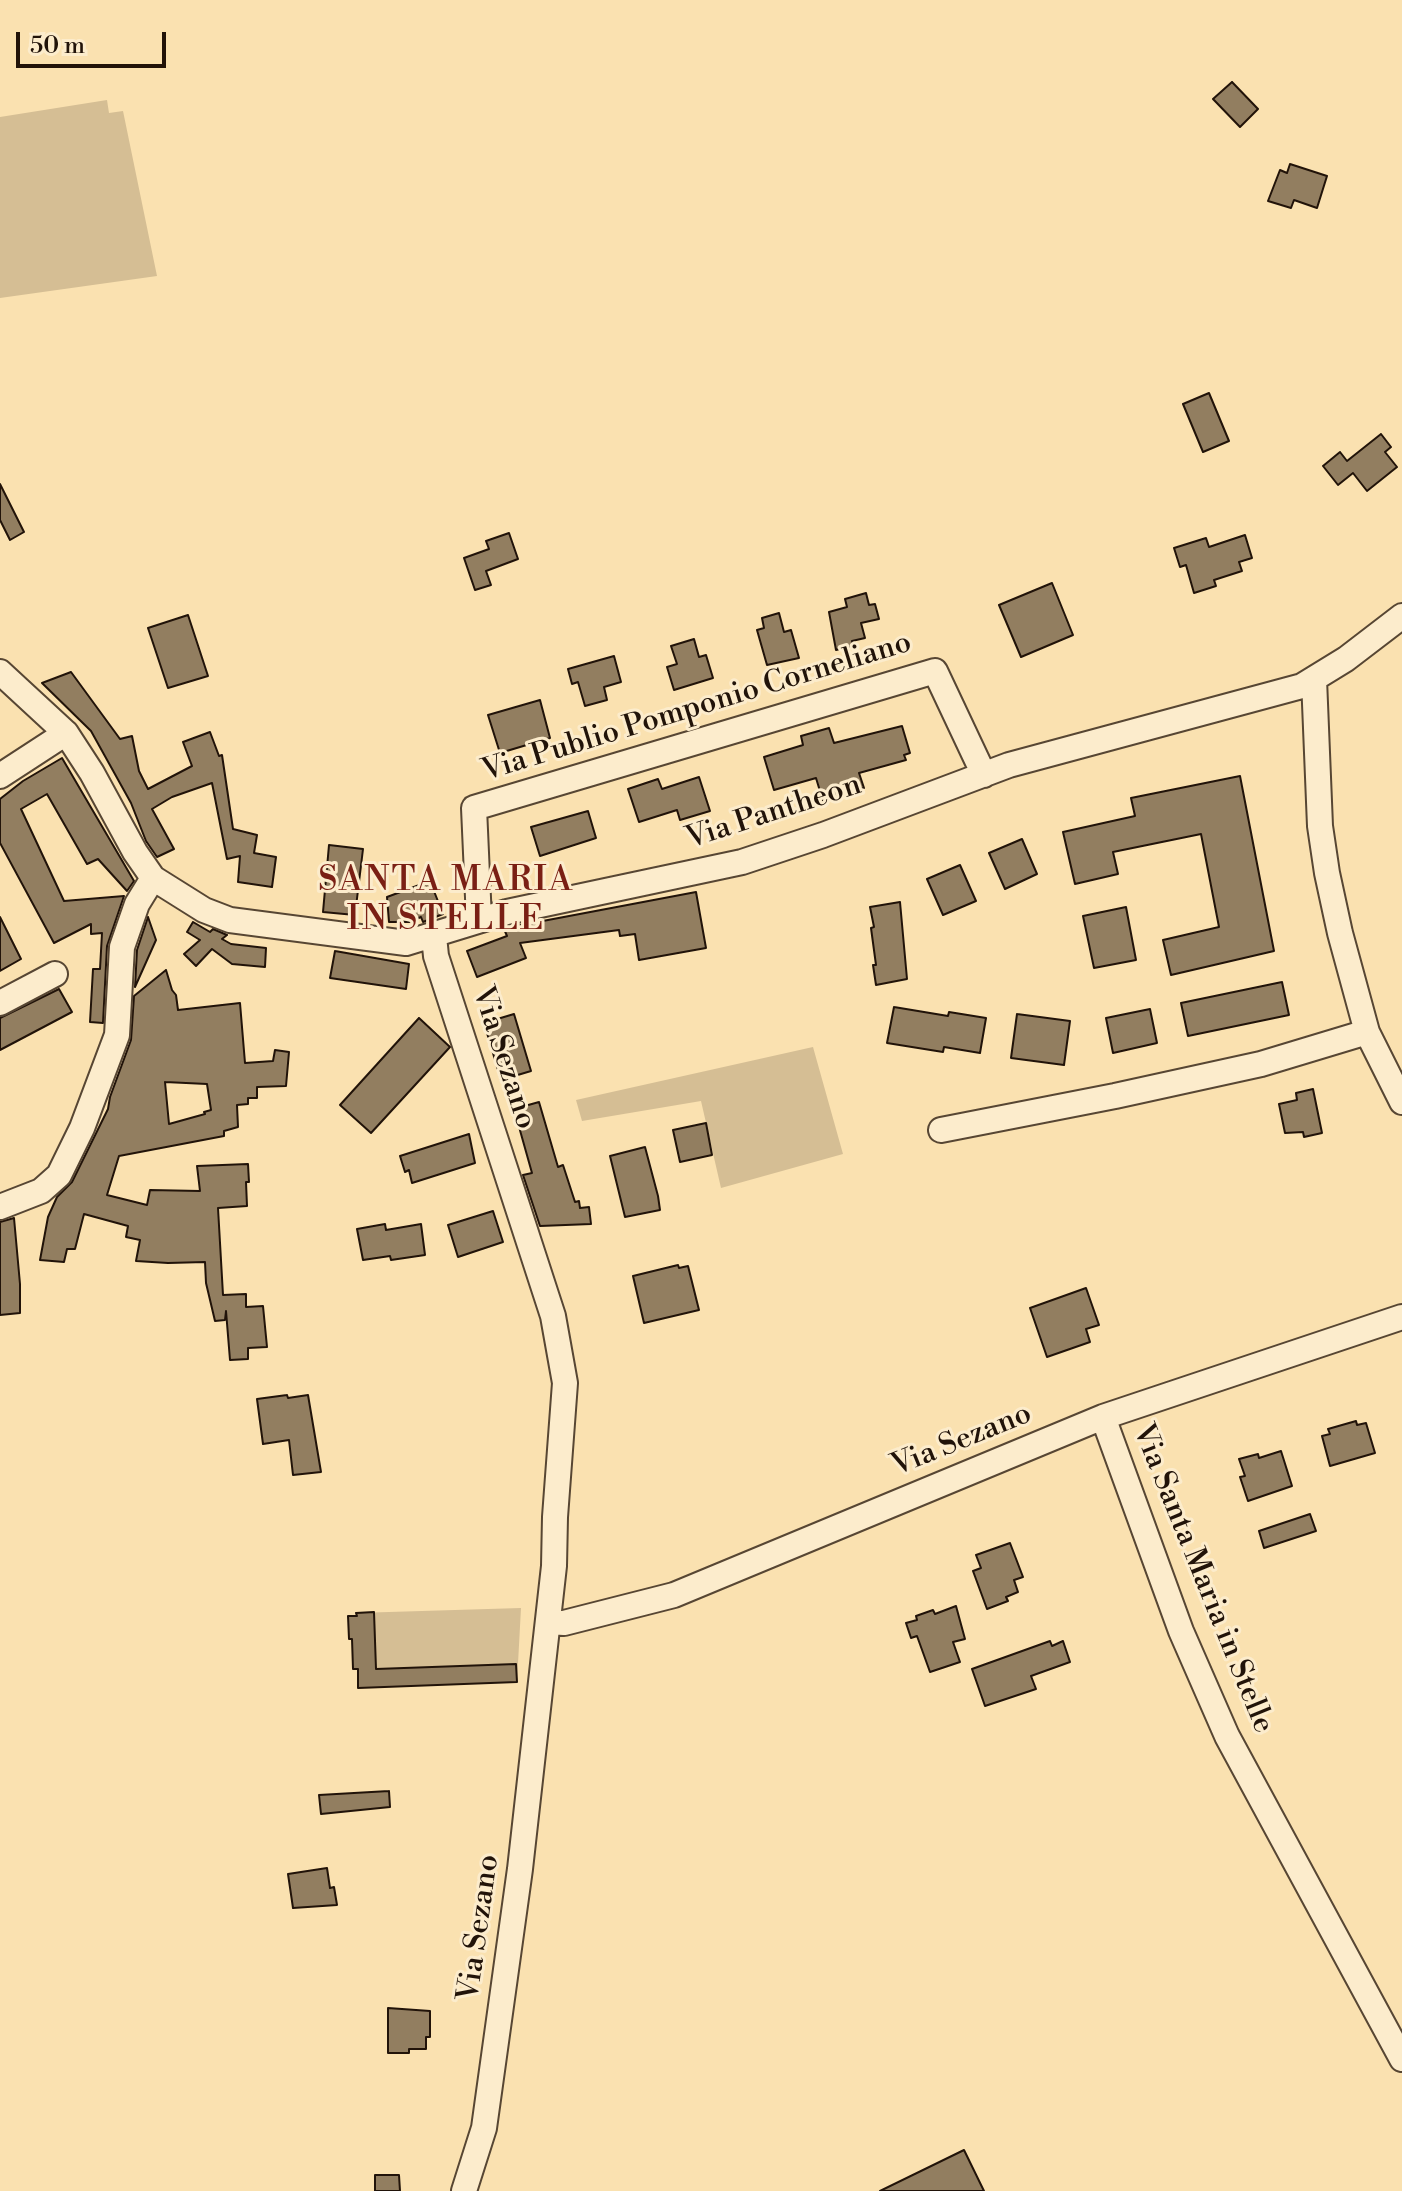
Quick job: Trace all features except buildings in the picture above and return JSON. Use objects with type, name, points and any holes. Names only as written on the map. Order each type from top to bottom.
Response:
[{"type":"street","name":"Via Pantheon","points":[[0,672],[66,733],[153,878],[204,910],[230,920],[406,943],[479,920],[742,862],[1009,765],[1302,686],[1346,659],[1402,616]]},
{"type":"street","name":"Via Publio Pomponio Corneliano","points":[[479,920],[474,808],[935,671],[984,775]]},
{"type":"street","points":[[1314,679],[1320,826],[1327,873],[1367,1032],[1402,1102]]},
{"type":"street","points":[[0,776],[66,733]]},
{"type":"street","points":[[0,1207],[41,1191],[59,1175],[82,1128],[117,1035],[122,947],[137,904],[153,878]]},
{"type":"street","name":"Via Sezano","points":[[434,936],[436,956],[543,1283],[562,1353],[565,1383],[554,1566],[520,1869],[484,2128],[464,2191]]},
{"type":"street","points":[[0,1003],[55,974]]},
{"type":"street","points":[[941,1130],[1261,1064],[1367,1032]]},
{"type":"street","name":"Via Sezano","points":[[548,1622],[564,1623],[674,1595],[1103,1417],[1402,1317]]},
{"type":"street","name":"Via Santa Maria in Stelle","points":[[1103,1417],[1181,1631],[1227,1736],[1402,2059]]},
{"type":"shaded area","points":[[107,100],[109,113],[123,111],[157,276],[0,298],[0,117]]},
{"type":"shaded area","points":[[813,1047],[843,1154],[721,1188],[701,1101],[582,1121],[576,1100]]},
{"type":"shaded area","points":[[521,1608],[517,1682],[358,1688],[358,1670],[353,1669],[353,1656],[357,1655],[356,1648],[352,1649],[352,1639],[349,1639],[348,1616],[356,1616],[356,1613]]},
{"type":"district","name":"SANTA MARIA IN STELLE","points":[[446,902]]}]
